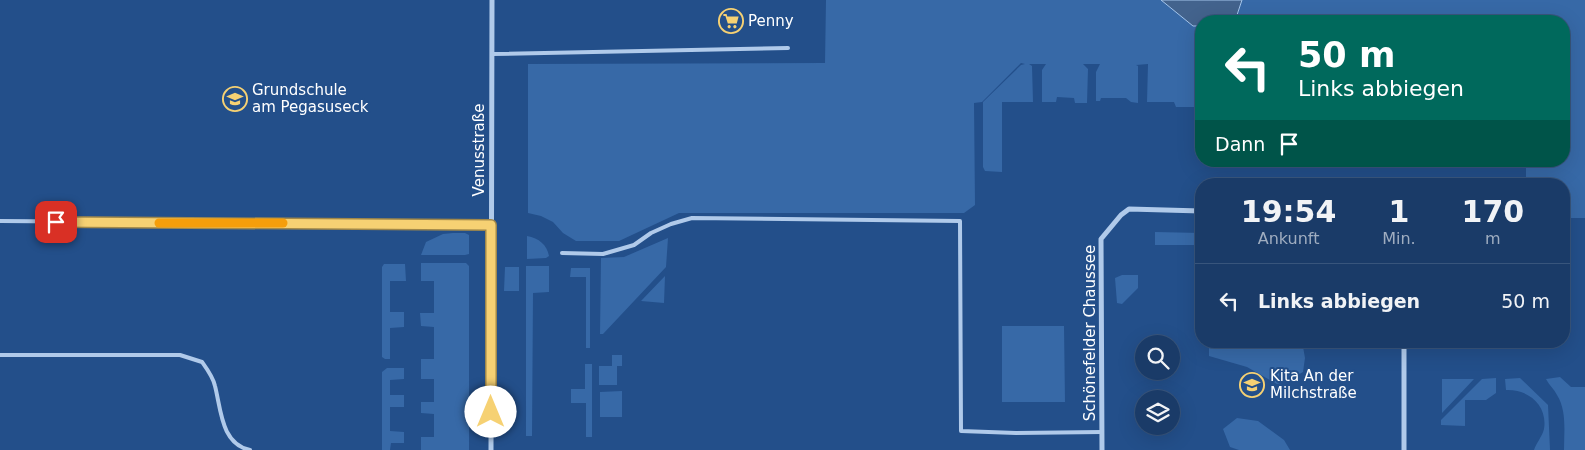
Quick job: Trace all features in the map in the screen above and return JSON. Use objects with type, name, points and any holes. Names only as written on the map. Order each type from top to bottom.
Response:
[{"type":"street","name":"Venusstraße","points":[[491,450],[492,0]]},
{"type":"street","name":"Schönefelder Chaussee","points":[[1102,450],[1101,240],[1121,215],[1129,209],[1195,211]]},
{"type":"street","points":[[1404,348],[1404,450]]},
{"type":"lane","points":[[492,54],[788,48]]},
{"type":"lane","points":[[562,253],[603,254],[634,245],[651,233],[671,224],[692,218],[960,222],[961,431],[1016,433],[1102,432]]},
{"type":"lane","points":[[0,221],[491,225]]},
{"type":"lane","points":[[0,355],[180,355],[202,362],[215,384],[223,423],[231,439],[242,448],[250,450]]},
{"type":"shaded area","points":[[826,0],[1585,0],[1585,218],[1570,218],[1570,178],[1526,178],[1526,167],[1570,167],[1570,15],[1195,15],[1195,107],[1176,107],[1174,102],[1147,102],[1148,64],[1136,65],[1138,66],[1138,103],[1131,102],[1126,98],[1101,98],[1100,101],[1096,101],[1096,72],[1100,64],[1083,64],[1088,69],[1087,103],[1075,103],[1074,98],[1057,97],[1056,102],[1042,102],[1042,70],[1046,64],[1029,64],[1032,66],[1033,102],[1002,102],[1002,172],[985,171],[983,167],[983,102],[1021,65],[1025,64],[1021,63],[982,102],[974,103],[975,205],[964,213],[679,213],[619,241],[576,241],[563,233],[553,222],[541,216],[528,213],[528,64],[825,63]]},
{"type":"shaded area","points":[[1161,0],[1242,0],[1237,15],[1195,15],[1195,26]]},
{"type":"shaded area","points":[[1155,232],[1195,233],[1195,245],[1155,245]]},
{"type":"shaded area","points":[[443,234],[469,235],[469,254],[421,255],[426,242]]},
{"type":"shaded area","points":[[527,236],[535,238],[542,243],[549,256],[546,258],[527,259]]},
{"type":"shaded area","points":[[668,238],[666,267],[603,334],[600,334],[601,258],[624,257]]},
{"type":"shaded area","points":[[421,263],[466,263],[469,266],[469,450],[421,450],[421,437],[434,437],[434,414],[421,413],[421,402],[434,402],[434,379],[421,379],[421,359],[434,359],[434,327],[421,326],[420,313],[434,313],[434,281],[421,281]]},
{"type":"shaded area","points":[[384,264],[405,264],[406,281],[390,281],[390,312],[404,312],[404,327],[390,328],[390,359],[382,357],[382,267]]},
{"type":"shaded area","points":[[526,266],[549,266],[549,292],[533,293],[532,436],[526,436]]},
{"type":"shaded area","points":[[505,267],[519,267],[519,291],[504,291]]},
{"type":"shaded area","points":[[571,268],[590,268],[590,348],[586,348],[586,277],[570,277]]},
{"type":"shaded area","points":[[1122,275],[1138,275],[1138,288],[1122,304],[1117,303],[1115,278]]},
{"type":"shaded area","points":[[665,276],[664,303],[641,301]]},
{"type":"shaded area","points":[[1002,326],[1064,326],[1065,402],[1002,402]]},
{"type":"shaded area","points":[[1209,348],[1303,348],[1305,358],[1303,372],[1277,384],[1247,367],[1209,356]]},
{"type":"shaded area","points":[[612,355],[622,355],[622,366],[617,366],[617,385],[599,385],[599,366],[612,366]]},
{"type":"shaded area","points":[[585,364],[592,364],[592,437],[586,437],[586,403],[571,403],[571,389],[585,389]]},
{"type":"shaded area","points":[[387,368],[404,368],[404,379],[390,380],[390,395],[404,395],[404,407],[390,407],[390,431],[404,432],[404,443],[391,443],[390,450],[382,450],[382,372]]},
{"type":"shaded area","points":[[1560,377],[1571,387],[1585,387],[1585,450],[1564,450],[1562,408],[1556,393],[1546,379]]},
{"type":"shaded area","points":[[1496,378],[1496,393],[1486,400],[1465,400],[1465,426],[1441,425],[1441,420],[1482,379]]},
{"type":"shaded area","points":[[1520,378],[1548,405],[1550,450],[1534,450],[1544,429],[1543,413],[1540,406],[1535,400],[1522,392],[1506,390],[1505,379]]},
{"type":"shaded area","points":[[1442,379],[1474,379],[1442,413]]},
{"type":"shaded area","points":[[622,391],[622,417],[600,417],[600,392]]},
{"type":"shaded area","points":[[1237,418],[1258,421],[1284,440],[1290,450],[1239,450],[1230,447],[1223,429]]},
{"type":"slow traffic","points":[[159,223],[283,223]]},
{"type":"place","name":"Penny","points":[[731,21]]},
{"type":"place","name":"Grundschule am Pegasuseck","points":[[235,99]]},
{"type":"place","name":"Kita An der Milchstraße","points":[[1252,385]]},
{"type":"route","points":[[56,222],[491,225],[491,412]]}]
